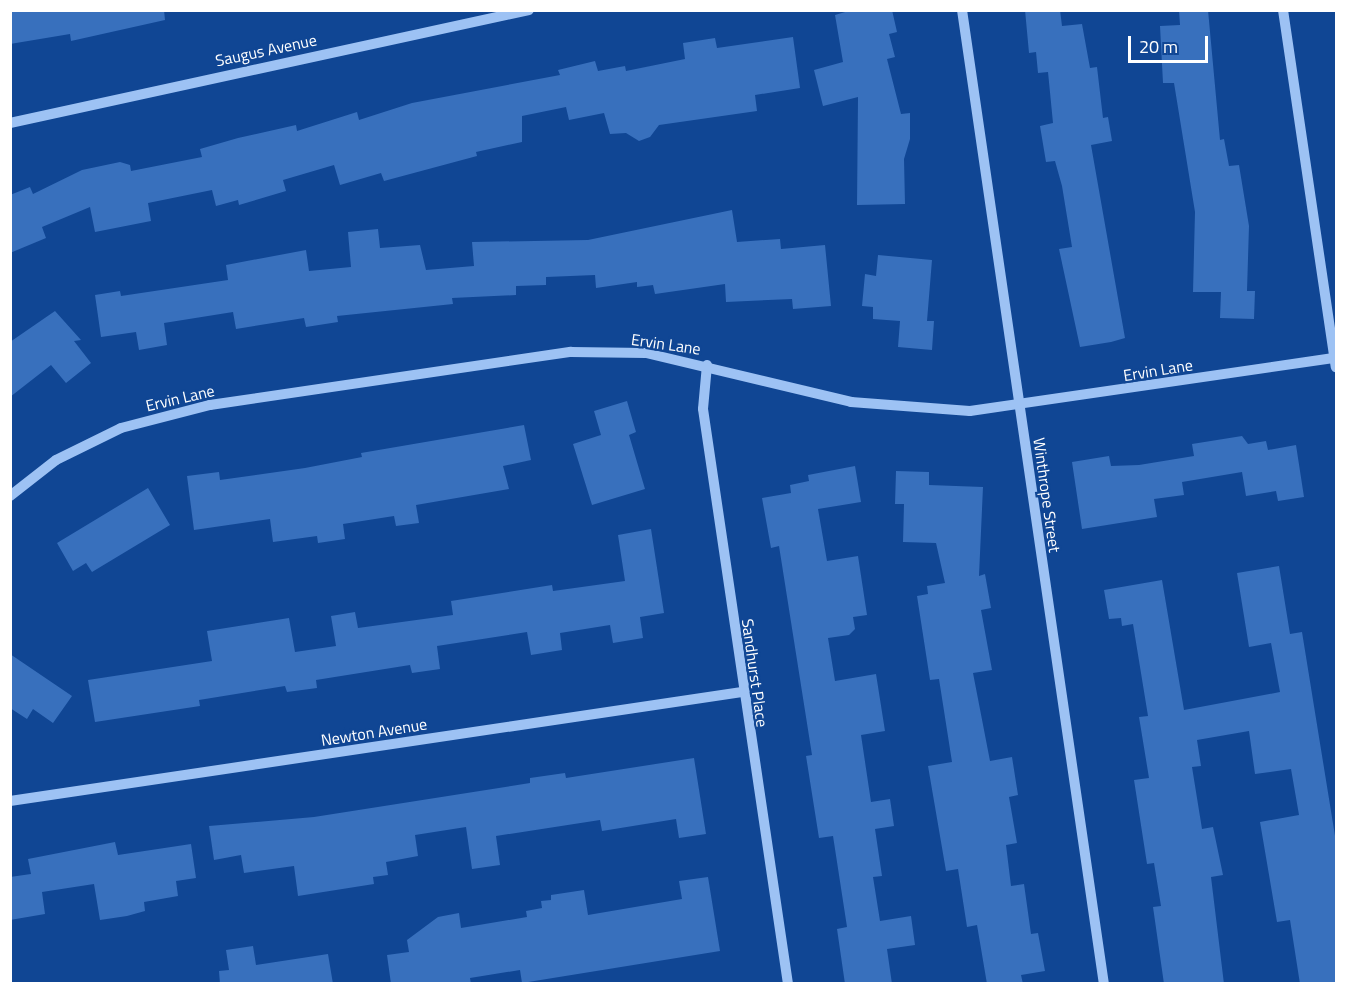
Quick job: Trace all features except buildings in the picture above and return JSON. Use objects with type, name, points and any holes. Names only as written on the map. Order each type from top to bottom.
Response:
[{"type":"street","name":"Saugus Avenue","points":[[10,123],[529,10]]},
{"type":"street","name":"Winthrope Street","points":[[962,10],[1104,984]]},
{"type":"street","points":[[1283,10],[1334,335],[1336,362]]},
{"type":"street","name":"Ervin Lane","points":[[10,496],[56,460],[121,428],[210,405],[572,352],[646,353],[707,365],[850,402],[913,410],[1019,406],[1336,362]]},
{"type":"street","name":"Sandhurst Place","points":[[707,365],[703,409],[742,692],[788,984]]},
{"type":"street","name":"Newton Avenue","points":[[10,801],[742,692]]}]
